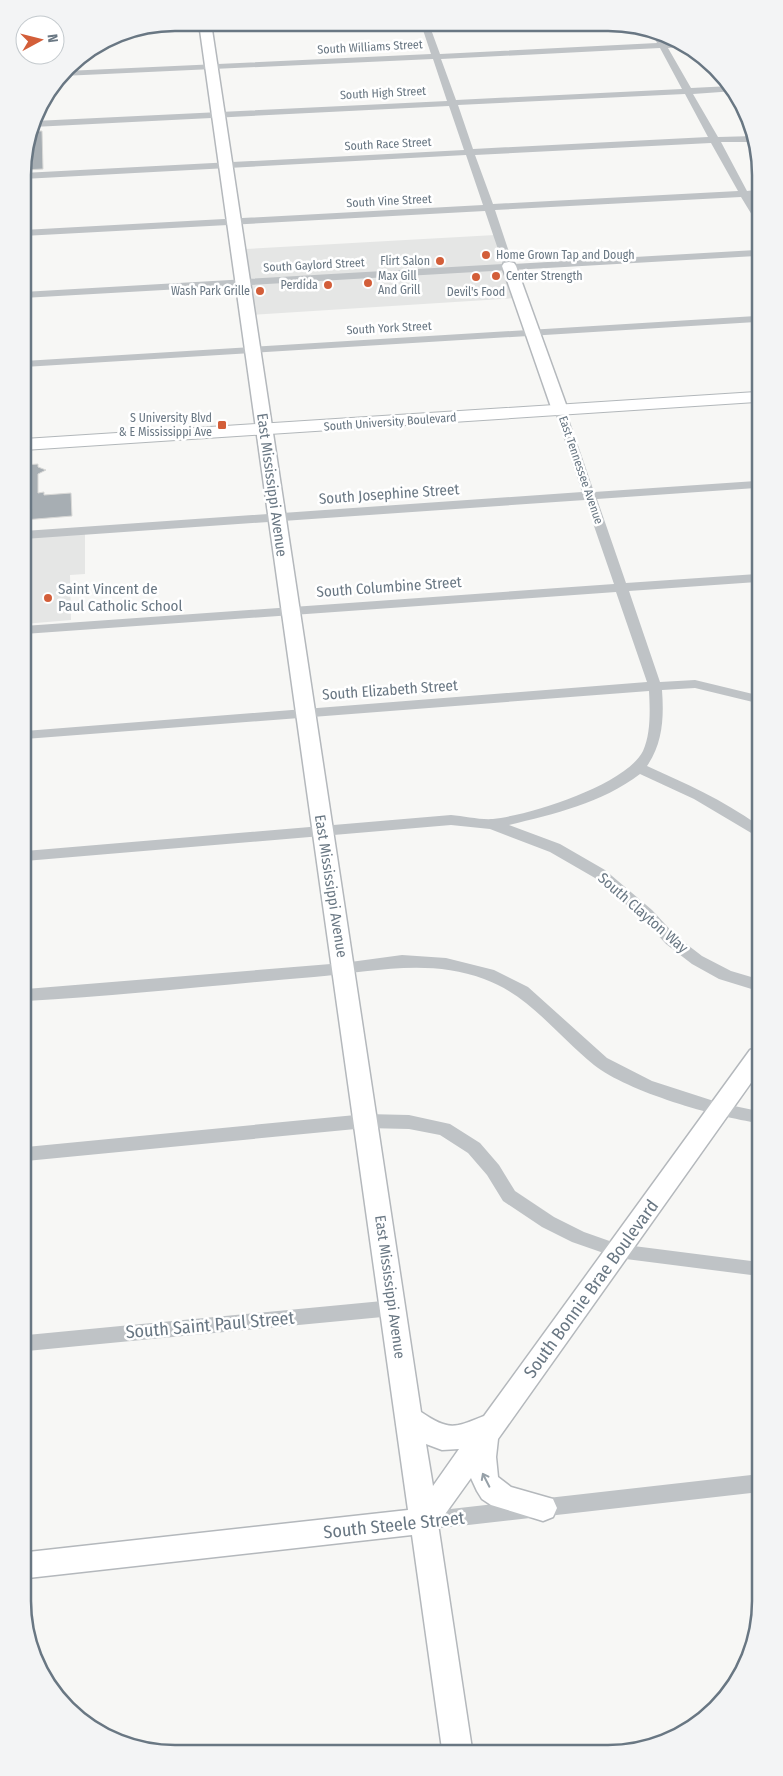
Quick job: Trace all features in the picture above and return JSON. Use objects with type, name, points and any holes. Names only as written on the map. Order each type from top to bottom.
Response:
[{"type":"main road","name":"South University Boulevard","points":[[32,445],[752,398]]},
{"type":"street","name":"East Mississippi Avenue","points":[[206,31],[241,282],[344,969],[455,1745]]},
{"type":"street","name":"East Tennessee Avenue","points":[[427,31],[655,686],[655,730],[648,754],[637,767],[615,784],[599,793],[560,807],[492,824]]},
{"type":"street","points":[[659,41],[752,207]]},
{"type":"street","name":"South Williams Street","points":[[74,73],[669,45]]},
{"type":"street","name":"South High Street","points":[[41,124],[452,101],[723,89]]},
{"type":"street","name":"South Race Street","points":[[32,176],[747,139]]},
{"type":"street","name":"South Vine Street","points":[[32,232],[752,193]]},
{"type":"street","name":"South Gaylord Street","points":[[32,294],[509,266],[752,254]]},
{"type":"street","name":"South York Street","points":[[32,364],[752,319]]},
{"type":"street","name":"South Josephine Street","points":[[32,534],[752,484]]},
{"type":"street","name":"South Columbine Street","points":[[32,629],[752,578]]},
{"type":"street","name":"South Elizabeth Street","points":[[32,734],[655,686],[695,684],[752,698]]},
{"type":"street","points":[[637,767],[721,806],[752,827]]},
{"type":"street","name":"South Clayton Way","points":[[32,855],[451,820],[492,824],[555,848],[600,874],[647,914],[671,940],[698,960],[725,975],[751,983]]},
{"type":"street","points":[[31,995],[344,969],[402,960],[446,964],[488,974],[522,990],[601,1062],[646,1086],[720,1109],[751,1116]]},
{"type":"street","name":"South Bonnie Brae Boulevard","points":[[424,1521],[751,1065]]},
{"type":"street","points":[[31,1153],[366,1121],[409,1122],[444,1129],[474,1148],[492,1170],[509,1196],[548,1222],[578,1237],[618,1251],[751,1269]]},
{"type":"street","name":"South Saint Paul Street","points":[[31,1343],[393,1308]]},
{"type":"street","points":[[408,1419],[432,1435],[457,1440],[489,1430]]},
{"type":"street","points":[[489,1430],[482,1454],[482,1474],[489,1487],[500,1497],[543,1508]]},
{"type":"street","name":"South Steele Street","points":[[31,1565],[751,1484]]},
{"type":"shaded area","points":[[495,235],[517,298],[252,315],[245,249]]},
{"type":"shaded area","name":"Saint Vincent de Paul Catholic School","points":[[85,534],[85,574],[70,575],[71,620],[32,623],[32,537]]},
{"type":"building","points":[[38,131],[42,131],[43,169],[32,170],[32,157]]},
{"type":"building","points":[[32,464],[38,464],[38,467],[46,470],[38,474],[38,493],[44,492],[44,495],[71,493],[72,516],[32,519]]},
{"type":"place","name":"Home Grown Tap and Dough","points":[[486,255]]},
{"type":"place","name":"Flirt Salon","points":[[440,261]]},
{"type":"place","name":"Center Strength","points":[[496,276]]},
{"type":"place","name":"Devil's Food","points":[[476,277]]},
{"type":"place","name":"Max Gill And Grill","points":[[368,283]]},
{"type":"place","name":"Perdida","points":[[328,285]]},
{"type":"place","name":"Wash Park Grille","points":[[260,291]]},
{"type":"place","name":"S University Blvd & E Mississippi Ave","points":[[222,425]]},
{"type":"place","name":"Saint Vincent de Paul Catholic School","points":[[48,598]]}]
